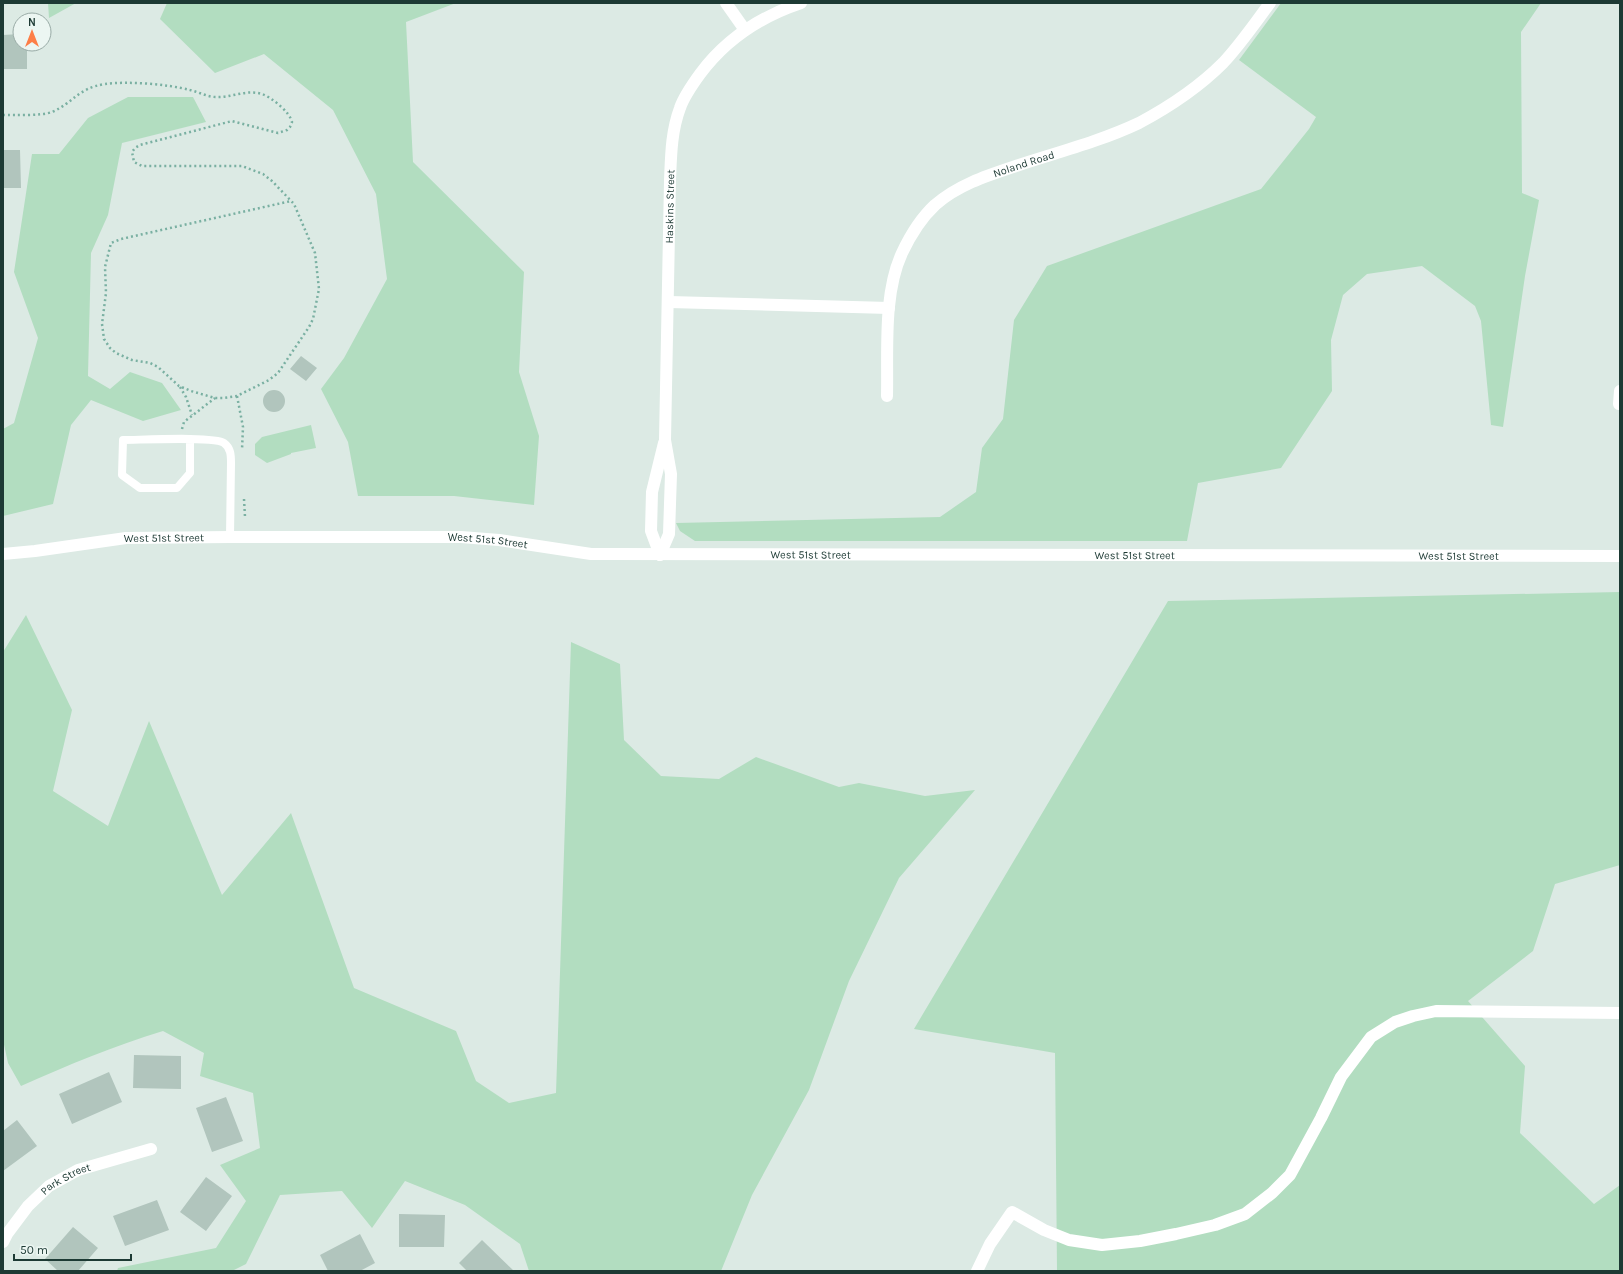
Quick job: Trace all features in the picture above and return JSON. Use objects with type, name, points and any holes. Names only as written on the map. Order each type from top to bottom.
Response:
[{"type":"street","points":[[726,3],[744,30]]},
{"type":"street","name":"Haskins Street","points":[[660,555],[669,534],[671,474],[665,440],[671,146],[680,108],[692,84],[712,58],[727,42],[744,30],[770,16],[801,3]]},
{"type":"street","name":"Noland Road","points":[[887,396],[889,308],[893,277],[902,253],[915,228],[934,206],[960,187],[981,177],[1105,137],[1139,123],[1173,104],[1223,63],[1270,3]]},
{"type":"street","points":[[669,302],[889,308]]},
{"type":"street","points":[[1620,391],[1620,404]]},
{"type":"street","name":"Haskins Street","points":[[660,555],[651,531],[652,492],[665,440]]},
{"type":"street","name":"West 51st Street","points":[[3,554],[126,538],[461,537],[499,540],[591,554],[1620,556]]},
{"type":"street","points":[[977,1271],[990,1244],[1012,1212],[1044,1230],[1068,1240],[1102,1245],[1140,1241],[1214,1225],[1246,1214],[1272,1193],[1290,1175],[1318,1125],[1341,1077],[1371,1038],[1395,1022],[1436,1011],[1620,1013]]},
{"type":"street","name":"Park Street","points":[[3,1242],[7,1234],[28,1206],[49,1186],[78,1170],[151,1149]]},
{"type":"lane","points":[[186,439],[190,473],[177,488],[140,488],[122,475],[123,440],[186,439],[219,440],[228,446],[230,452],[230,537]]},
{"type":"path","points":[[3,115],[50,113],[76,95],[90,88],[117,83],[165,86],[189,90],[215,97],[243,93],[262,94],[288,113],[292,122],[290,127],[287,130],[278,133],[232,122],[140,145],[132,152],[134,162],[142,166],[242,166],[263,174],[272,181],[291,201],[298,212],[315,253],[319,289],[313,318],[309,327],[278,373],[260,385],[237,396],[215,398],[179,386]]},
{"type":"path","points":[[192,415],[179,386],[158,367],[132,360],[116,353],[110,348],[104,339],[102,324],[106,293],[105,267],[111,243],[121,239],[291,201]]},
{"type":"path","points":[[186,439],[182,427],[184,422],[215,398]]},
{"type":"green space","points":[[48,3],[76,3],[52,16],[52,12],[49,12]]},
{"type":"green space","points":[[167,3],[456,3],[406,22],[413,162],[524,272],[519,372],[539,436],[534,505],[454,496],[358,496],[348,442],[321,389],[344,358],[387,279],[376,194],[333,110],[264,54],[215,73],[160,19]]},
{"type":"green space","points":[[1281,3],[1541,3],[1521,32],[1522,193],[1539,200],[1525,276],[1503,427],[1491,425],[1481,321],[1475,306],[1422,266],[1367,274],[1343,295],[1331,340],[1332,391],[1281,468],[1198,483],[1187,541],[695,541],[680,531],[676,523],[940,517],[976,492],[982,448],[1003,419],[1014,320],[1047,266],[1261,189],[1309,129],[1316,117],[1239,60]]},
{"type":"green space","points":[[128,97],[193,97],[206,122],[122,143],[108,215],[91,253],[88,376],[110,389],[130,372],[162,383],[181,410],[143,421],[91,400],[71,425],[53,504],[3,516],[3,429],[14,423],[38,338],[14,272],[32,154],[59,154],[88,118]]},
{"type":"green space","points":[[311,425],[316,448],[291,453],[267,463],[255,455],[255,444],[262,437]]},
{"type":"green space","points":[[1620,592],[1620,865],[1555,884],[1533,951],[1468,1001],[1525,1066],[1520,1133],[1594,1204],[1620,1185],[1620,1271],[1057,1271],[1055,1053],[914,1029],[1168,601]]},
{"type":"green space","points":[[26,615],[72,710],[53,791],[108,826],[149,721],[222,895],[291,813],[354,988],[456,1031],[476,1081],[509,1103],[556,1093],[571,642],[620,664],[624,740],[661,776],[719,779],[756,757],[839,787],[859,783],[925,796],[975,790],[899,878],[849,981],[809,1090],[752,1195],[721,1271],[529,1271],[520,1244],[465,1205],[405,1181],[372,1228],[342,1191],[280,1195],[246,1264],[232,1271],[117,1271],[118,1268],[216,1248],[246,1201],[220,1165],[260,1148],[253,1093],[200,1076],[204,1053],[163,1031],[91,1056],[21,1086],[8,1063],[3,1040],[3,652]]},
{"type":"building","points":[[12,34],[12,52],[27,52],[27,69],[4,69],[3,35]]},
{"type":"building","points":[[3,150],[20,150],[21,188],[3,188]]},
{"type":"building","points":[[301,356],[317,368],[306,381],[290,369]]},
{"type":"building","points":[[274,390],[282,393],[285,401],[282,409],[274,412],[266,409],[263,401],[266,393]]},
{"type":"building","points":[[134,1055],[181,1056],[181,1089],[133,1088]]},
{"type":"building","points":[[109,1072],[122,1102],[72,1124],[59,1094]]},
{"type":"building","points":[[226,1097],[243,1141],[212,1152],[196,1108]]},
{"type":"building","points":[[17,1120],[37,1146],[3,1171],[3,1131]]},
{"type":"building","points":[[206,1177],[232,1196],[206,1231],[180,1212]]},
{"type":"building","points":[[157,1200],[169,1230],[125,1246],[113,1216]]},
{"type":"building","points":[[399,1214],[445,1215],[444,1247],[399,1247]]},
{"type":"building","points":[[73,1227],[98,1248],[78,1271],[58,1271],[45,1259]]},
{"type":"building","points":[[360,1234],[375,1263],[360,1271],[328,1271],[320,1255]]},
{"type":"building","points":[[482,1240],[514,1271],[467,1271],[459,1263]]}]
